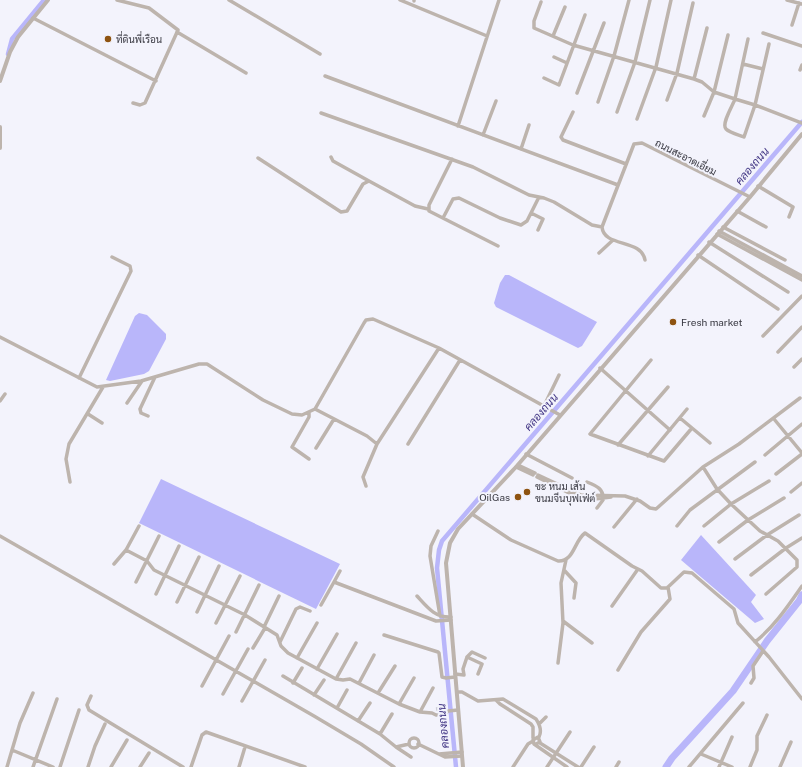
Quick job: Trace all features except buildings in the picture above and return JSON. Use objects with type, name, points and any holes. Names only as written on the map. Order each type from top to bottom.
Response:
[{"type":"street","points":[[0,81],[14,44],[48,0]]},
{"type":"street","points":[[117,0],[149,8],[177,28],[177,32],[156,81],[144,103],[140,105],[134,103]]},
{"type":"street","points":[[229,0],[320,54]]},
{"type":"street","points":[[400,0],[487,36]]},
{"type":"street","points":[[458,126],[499,0]]},
{"type":"street","points":[[598,102],[614,56],[629,0]]},
{"type":"street","points":[[617,112],[635,62],[650,0]]},
{"type":"street","points":[[637,119],[656,67],[671,0]]},
{"type":"street","points":[[787,0],[800,4],[792,25]]},
{"type":"street","points":[[541,2],[533,25],[534,28],[574,45],[677,72],[702,82],[714,92],[802,123]]},
{"type":"street","points":[[667,100],[677,72],[693,3]]},
{"type":"street","points":[[553,36],[565,7]]},
{"type":"street","points":[[544,78],[559,85],[585,15]]},
{"type":"street","points":[[33,18],[156,81]]},
{"type":"street","points":[[577,93],[604,23]]},
{"type":"street","points":[[694,79],[707,28]]},
{"type":"street","points":[[177,32],[246,73]]},
{"type":"street","points":[[763,33],[802,46]]},
{"type":"street","points":[[704,116],[714,92],[728,35]]},
{"type":"street","points":[[748,39],[735,99],[725,121],[726,130],[744,137],[755,106],[769,44]]},
{"type":"street","points":[[554,57],[567,63]]},
{"type":"street","points":[[743,64],[763,69]]},
{"type":"street","points":[[800,70],[802,65]]},
{"type":"street","points":[[325,76],[618,185]]},
{"type":"street","points":[[483,135],[496,101]]},
{"type":"street","points":[[573,112],[561,137],[563,140],[626,164],[602,227],[604,233],[613,240],[639,249],[643,252],[645,260]]},
{"type":"street","points":[[321,113],[473,167],[529,195],[554,202],[592,225],[602,227]]},
{"type":"street","points":[[521,149],[529,126]]},
{"type":"street","points":[[0,127],[0,148]]},
{"type":"street","points":[[463,767],[460,754],[457,692],[454,676],[449,619],[447,554],[450,543],[458,529],[517,466],[558,414],[737,211],[747,196],[758,186],[800,139],[802,134]]},
{"type":"street","name":"ถนนสะอาดเอี่ยม","points":[[626,164],[634,144],[642,143],[747,196]]},
{"type":"street","points":[[331,157],[333,161],[415,206],[428,209],[498,246]]},
{"type":"street","points":[[258,158],[341,212],[347,211],[364,184],[369,181]]},
{"type":"street","points":[[428,209],[452,160]]},
{"type":"street","points":[[758,186],[793,206],[789,216]]},
{"type":"street","points":[[443,218],[455,198],[465,200],[500,218],[522,225],[528,221],[539,198]]},
{"type":"street","points":[[737,211],[766,227]]},
{"type":"street","points":[[531,213],[543,219],[538,230]]},
{"type":"street","points":[[723,227],[785,260]]},
{"type":"street","points":[[718,232],[802,280]]},
{"type":"street","points":[[599,253],[613,240]]},
{"type":"street","points":[[709,242],[788,292]]},
{"type":"street","points":[[698,255],[778,309]]},
{"type":"street","points":[[78,378],[131,271],[130,266],[112,257]]},
{"type":"street","points":[[792,273],[802,276]]},
{"type":"street","points":[[763,336],[802,296]]},
{"type":"street","points":[[0,337],[97,387],[143,380],[199,364],[207,364],[264,400],[292,414],[302,416],[315,409],[366,320],[373,319],[379,320],[438,348],[558,414]]},
{"type":"street","points":[[778,352],[802,327]]},
{"type":"street","points":[[366,486],[363,477],[377,444],[438,348]]},
{"type":"street","points":[[794,368],[802,359]]},
{"type":"street","points":[[408,444],[460,360]]},
{"type":"street","points":[[651,360],[590,434],[661,461],[666,460],[692,428]]},
{"type":"street","points":[[600,368],[670,430]]},
{"type":"street","points":[[544,406],[559,375]]},
{"type":"street","points":[[148,416],[141,413],[140,409],[155,377]]},
{"type":"street","points":[[127,403],[143,380]]},
{"type":"street","points":[[70,482],[66,459],[67,449],[103,387]]},
{"type":"street","points":[[618,445],[668,387]]},
{"type":"street","points":[[0,401],[5,394]]},
{"type":"street","points":[[517,466],[558,486],[581,495],[625,496],[637,499],[650,508],[656,509],[702,468],[774,419],[800,398]]},
{"type":"street","points":[[315,409],[366,436],[377,444]]},
{"type":"street","points":[[648,456],[687,409]]},
{"type":"street","points":[[309,413],[292,447],[309,459]]},
{"type":"street","points":[[88,414],[102,423]]},
{"type":"street","points":[[680,418],[710,443]]},
{"type":"street","points":[[316,448],[334,419]]},
{"type":"street","points":[[774,419],[802,453],[776,474]]},
{"type":"street","points":[[765,455],[802,424]]},
{"type":"street","points":[[526,454],[572,478]]},
{"type":"street","points":[[677,526],[690,510],[755,462]]},
{"type":"street","points":[[702,468],[717,489],[731,504],[760,532],[778,541],[797,560],[798,564],[789,576],[766,594]]},
{"type":"street","points":[[704,526],[731,504],[769,481]]},
{"type":"street","points":[[587,482],[599,487],[603,496]]},
{"type":"street","points":[[791,492],[802,483]]},
{"type":"street","points":[[597,508],[603,496]]},
{"type":"street","points":[[719,542],[748,520],[784,498]]},
{"type":"street","points":[[614,527],[637,499]]},
{"type":"street","points":[[472,514],[511,540],[558,561],[566,560]]},
{"type":"street","points":[[736,559],[767,535],[799,515]]},
{"type":"street","points":[[114,564],[126,550],[139,526]]},
{"type":"street","points":[[438,531],[431,546],[430,556],[441,617]]},
{"type":"street","points":[[558,663],[563,621],[561,583],[566,560],[585,533],[638,569],[661,588],[664,589],[668,587],[684,572],[692,573],[734,609],[738,623],[802,699]]},
{"type":"street","points":[[0,536],[254,681],[361,744],[394,767]]},
{"type":"street","points":[[136,582],[159,536]]},
{"type":"street","points":[[750,576],[786,548],[802,538]]},
{"type":"street","points":[[156,594],[179,546]]},
{"type":"street","points":[[126,550],[147,561],[154,570],[226,604],[245,615],[277,635],[288,653],[336,679],[350,679],[399,704],[420,712],[434,714],[436,709]]},
{"type":"street","points":[[177,602],[199,558]]},
{"type":"street","points":[[197,612],[219,566]]},
{"type":"street","points":[[612,606],[638,569]]},
{"type":"street","points":[[564,570],[576,583],[574,598]]},
{"type":"street","points":[[321,604],[340,571]]},
{"type":"street","points":[[216,623],[240,576]]},
{"type":"street","points":[[334,582],[410,612],[440,622],[449,619]]},
{"type":"street","points":[[236,632],[259,585]]},
{"type":"street","points":[[756,643],[769,630],[802,586]]},
{"type":"street","points":[[618,670],[641,632],[670,599],[668,587]]},
{"type":"street","points":[[253,648],[279,596]]},
{"type":"street","points":[[417,596],[429,610],[441,617],[449,619]]},
{"type":"street","points":[[280,642],[296,610],[300,607],[310,611]]},
{"type":"street","points":[[563,621],[592,643]]},
{"type":"street","points":[[297,658],[317,623]]},
{"type":"street","points":[[317,669],[337,634]]},
{"type":"street","points":[[384,635],[438,652],[441,674],[446,678],[464,675],[463,669],[467,656],[472,652],[485,658]]},
{"type":"street","points":[[202,686],[229,636]]},
{"type":"street","points":[[336,679],[356,643]]},
{"type":"street","points":[[223,694],[248,649]]},
{"type":"street","points":[[752,683],[754,678],[753,666],[762,650]]},
{"type":"street","points":[[359,683],[374,655]]},
{"type":"street","points":[[467,656],[482,664],[478,674]]},
{"type":"street","points":[[242,701],[265,660]]},
{"type":"street","points":[[378,693],[395,666]]},
{"type":"street","points":[[293,682],[302,668]]},
{"type":"street","points":[[283,676],[380,734],[411,758]]},
{"type":"street","points":[[399,704],[414,678]]},
{"type":"street","points":[[314,695],[324,680]]},
{"type":"street","points":[[420,712],[432,688]]},
{"type":"street","points":[[337,708],[347,690]]},
{"type":"street","points":[[457,692],[462,692],[478,701],[503,699],[536,719],[541,733],[539,738],[535,742],[528,744],[513,767]]},
{"type":"street","points":[[7,767],[20,723],[33,693]]},
{"type":"street","points":[[91,696],[87,705],[89,710],[184,767]]},
{"type":"street","points":[[33,767],[57,699]]},
{"type":"street","points":[[496,700],[531,724],[534,727],[535,742],[553,758],[567,767]]},
{"type":"street","points":[[358,721],[370,703]]},
{"type":"street","points":[[689,767],[743,703]]},
{"type":"street","points":[[60,767],[79,710]]},
{"type":"street","points":[[447,711],[457,710]]},
{"type":"street","points":[[380,734],[392,714]]},
{"type":"street","points":[[750,767],[757,748],[757,736],[767,715]]},
{"type":"street","points":[[539,724],[546,717]]},
{"type":"street","points":[[88,767],[95,746],[105,724]]},
{"type":"street","points":[[191,767],[202,735],[206,732],[305,767]]},
{"type":"street","points":[[547,767],[570,732]]},
{"type":"street","points":[[719,767],[732,737]]},
{"type":"street","points":[[396,747],[409,744],[410,740],[414,738],[417,740],[418,744],[439,754],[460,754]]},
{"type":"street","points":[[111,767],[127,740]]},
{"type":"street","points":[[535,742],[580,767],[594,748]]},
{"type":"street","points":[[780,767],[791,742]]},
{"type":"street","points":[[409,744],[414,748],[418,744]]},
{"type":"street","points":[[239,767],[245,747]]},
{"type":"street","points":[[12,750],[52,767]]},
{"type":"street","points":[[140,767],[149,753]]},
{"type":"street","points":[[701,754],[732,767]]},
{"type":"street","points":[[616,767],[619,762]]},
{"type":"water","points":[[505,275],[509,275],[597,322],[582,346],[578,348],[496,307],[494,303],[500,283]]},
{"type":"water","points":[[139,313],[147,315],[166,334],[166,339],[149,371],[144,374],[110,381],[106,380],[135,316]]},
{"type":"water","points":[[161,479],[340,564],[316,609],[139,523]]},
{"type":"water","points":[[701,535],[756,595],[751,602],[764,619],[755,623],[681,560]]},
{"type":"waterway","points":[[8,54],[12,39],[44,0]]},
{"type":"waterway","name":"คลองถนน","points":[[456,767],[437,568],[439,550],[442,541],[802,122]]},
{"type":"waterway","points":[[666,767],[672,758],[733,691],[767,641],[799,601],[802,595]]},
{"type":"tunnel","points":[[436,709],[444,708]]},
{"type":"tunnel","points":[[436,715],[445,714]]},
{"type":"place","name":"ที่ดินพี่เรือน","points":[[108,39]]},
{"type":"place","name":"Fresh market","points":[[673,322]]},
{"type":"place","name":"ขะ หนม เส้น ขนมจีนบุฟเฟ่ต์","points":[[527,492]]},
{"type":"place","name":"OilGas","points":[[518,497]]}]
